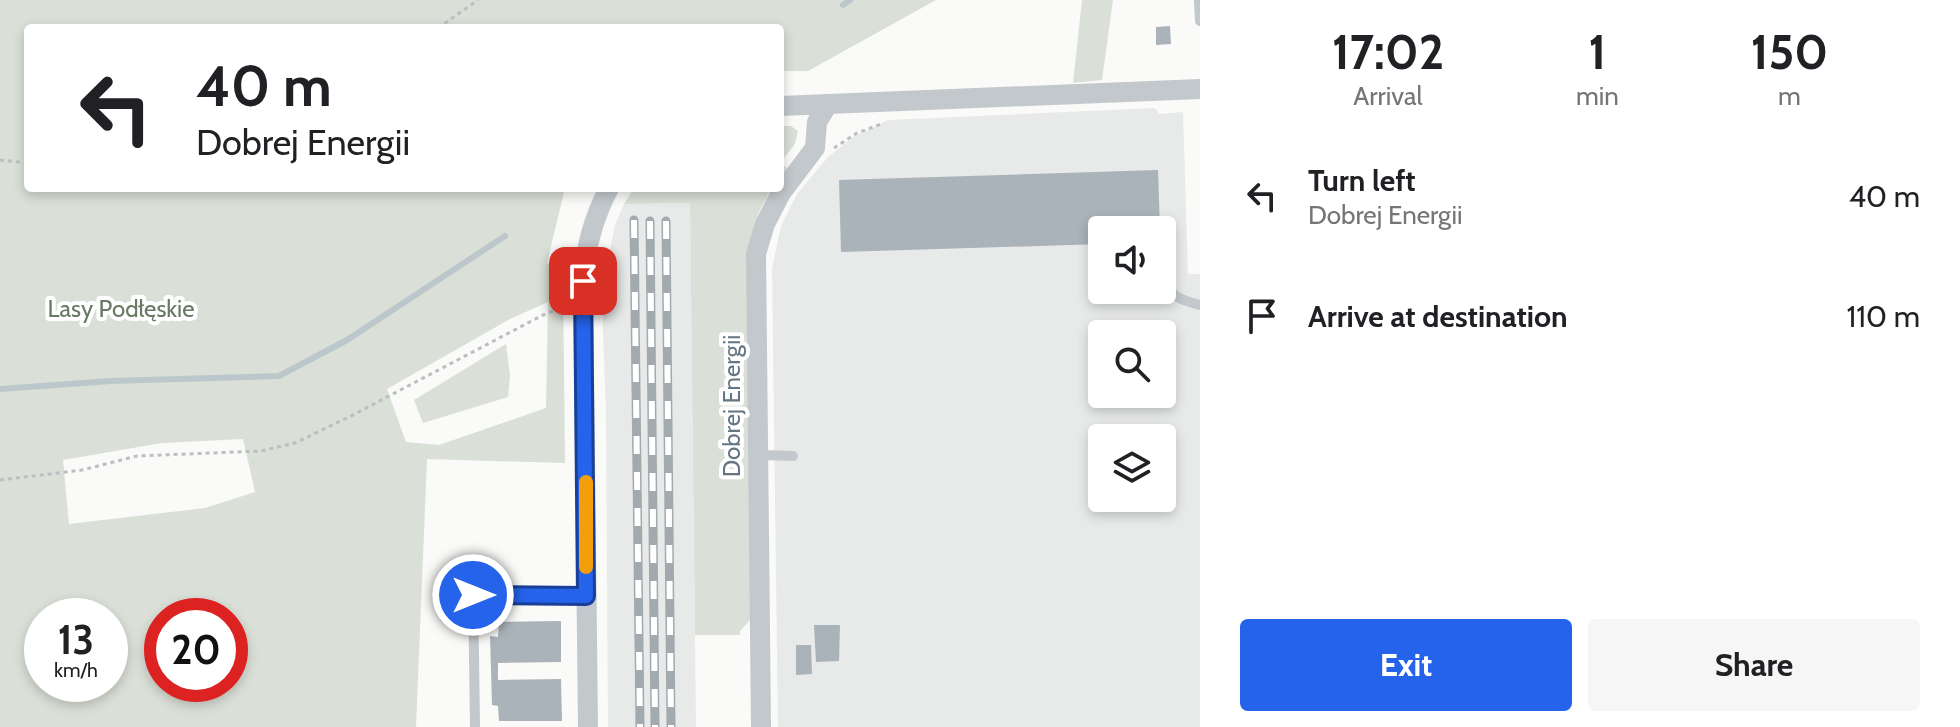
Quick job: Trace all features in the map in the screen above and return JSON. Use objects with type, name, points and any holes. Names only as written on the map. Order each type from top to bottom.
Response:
[{"type":"street","points":[[784,106],[1200,89]]},
{"type":"street","name":"Dobrej Energii","points":[[784,189],[815,148],[817,122],[828,104]]},
{"type":"street","points":[[588,727],[584,299],[586,248],[594,218],[607,192]]},
{"type":"street","name":"Dobrej Energii","points":[[761,727],[756,254],[765,224],[782,192]]},
{"type":"lane","points":[[1199,0],[1200,21]]},
{"type":"lane","points":[[1176,298],[1200,305]]},
{"type":"lane","points":[[758,455],[793,456]]},
{"type":"lane","points":[[475,727],[473,590],[586,596]]},
{"type":"path","points":[[444,24],[478,0]]},
{"type":"path","points":[[829,152],[857,133],[896,118]]},
{"type":"path","points":[[0,160],[24,163]]},
{"type":"path","points":[[0,480],[82,470],[137,456],[261,451],[295,443],[543,315],[584,299]]},
{"type":"shaded area","points":[[1155,108],[1159,114],[1183,112],[1188,274],[1200,274],[1200,727],[778,727],[772,268],[781,226],[797,194],[828,157],[853,137],[889,120]]},
{"type":"shaded area","points":[[690,203],[696,727],[608,727],[606,413],[602,301],[605,275],[615,225],[624,204]]},
{"type":"green space","name":"Lasy Podłęskie","points":[[0,0],[936,0],[808,71],[784,71],[784,24],[24,24],[24,192],[564,192],[547,263],[563,279],[565,463],[427,459],[416,727],[0,727]],"holes":[[[548,302],[546,408],[439,445],[406,442],[387,389],[510,319]],[[243,439],[255,492],[205,508],[69,524],[63,460],[162,443]]]},
{"type":"green space","points":[[1082,0],[1113,0],[1102,80],[1073,83]]},
{"type":"green space","points":[[784,126],[798,131],[795,144],[784,158]]},
{"type":"green space","points":[[632,192],[770,192],[758,214],[751,238],[750,620],[740,635],[695,635],[690,203],[624,204]]},
{"type":"green space","points":[[506,344],[510,376],[508,397],[423,423],[414,400]]},
{"type":"building","points":[[1170,26],[1171,44],[1156,45],[1156,27]]},
{"type":"building","points":[[1158,170],[1160,216],[1088,216],[1088,244],[841,252],[839,180]]},
{"type":"building","points":[[561,621],[561,662],[498,663],[498,680],[561,679],[562,721],[499,721],[498,706],[492,705],[490,636],[498,637],[499,622]]},
{"type":"building","points":[[814,625],[840,625],[839,661],[816,662]]},
{"type":"building","points":[[796,645],[811,645],[812,674],[796,675]]},
{"type":"waterway","points":[[843,5],[850,0]]},
{"type":"waterway","points":[[0,389],[111,381],[279,376],[347,340],[505,236]]},
{"type":"railway","points":[[634,220],[640,727]]},
{"type":"railway","points":[[650,221],[655,727]]},
{"type":"railway","points":[[666,221],[671,727]]},
{"type":"slow traffic","points":[[586,482],[586,567]]},
{"type":"route","points":[[473,595],[586,596],[583,281]]}]
